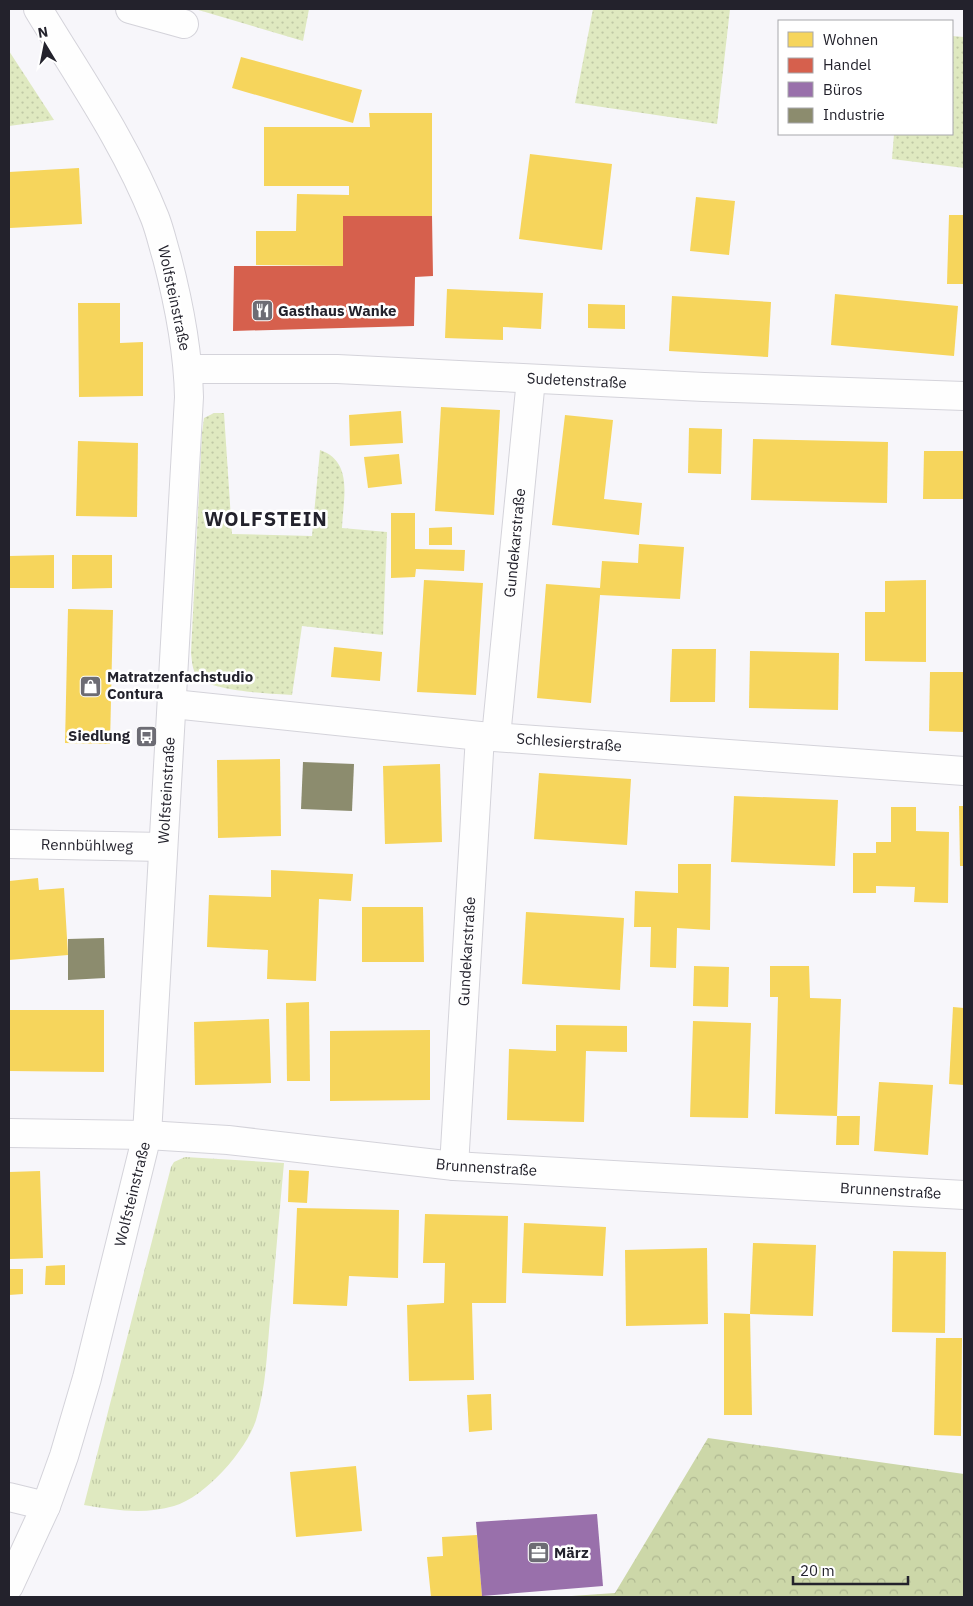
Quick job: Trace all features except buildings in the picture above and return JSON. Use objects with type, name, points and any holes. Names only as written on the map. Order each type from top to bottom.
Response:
[{"type":"street","name":"Wolfsteinstraße","points":[[9,1586],[46,1506],[87,1378],[147,1135],[189,397],[189,369],[176,291],[156,220],[136,176],[107,123],[38,9]]},
{"type":"street","points":[[130,9],[184,24]]},
{"type":"street","name":"Sudetenstraße","points":[[189,369],[337,369],[797,391],[964,396]]},
{"type":"street","name":"Gundekarstraße","points":[[454,1166],[488,737],[531,379]]},
{"type":"street","name":"Schlesierstraße","points":[[173,704],[488,737],[964,771]]},
{"type":"street","name":"Rennbühlweg","points":[[9,844],[163,847]]},
{"type":"street","name":"Brunnenstraße","points":[[9,1133],[147,1135],[228,1140],[454,1166],[964,1195]]},
{"type":"street","points":[[9,1497],[46,1506]]},
{"type":"green space","points":[[195,9],[309,9],[303,41]]},
{"type":"green space","points":[[593,9],[730,9],[717,124],[575,103]]},
{"type":"green space","points":[[953,36],[964,37],[964,168],[892,159],[894,135],[953,135]]},
{"type":"green space","points":[[9,51],[54,120],[9,126]]},
{"type":"green space","points":[[214,413],[224,413],[232,534],[312,536],[320,450],[331,456],[338,463],[342,472],[344,494],[342,528],[387,532],[383,635],[302,626],[292,695],[241,691],[213,685],[197,676],[193,668],[191,653],[202,433],[204,418]]},
{"type":"green space","points":[[185,1157],[284,1163],[266,1370],[256,1420],[243,1445],[223,1471],[211,1483],[186,1501],[163,1509],[140,1511],[84,1505],[171,1167],[174,1162]]},
{"type":"green space","points":[[708,1438],[964,1474],[964,1597],[557,1597],[615,1593]]},
{"type":"place","name":"Gasthaus Wanke","points":[[262,311]]},
{"type":"place","name":"Matratzenfachstudio Contura","points":[[91,686]]},
{"type":"place","name":"Siedlung","points":[[146,736]]},
{"type":"place","name":"März","points":[[538,1553]]},
{"type":"district","name":"WOLFSTEIN","points":[[266,519]]}]
